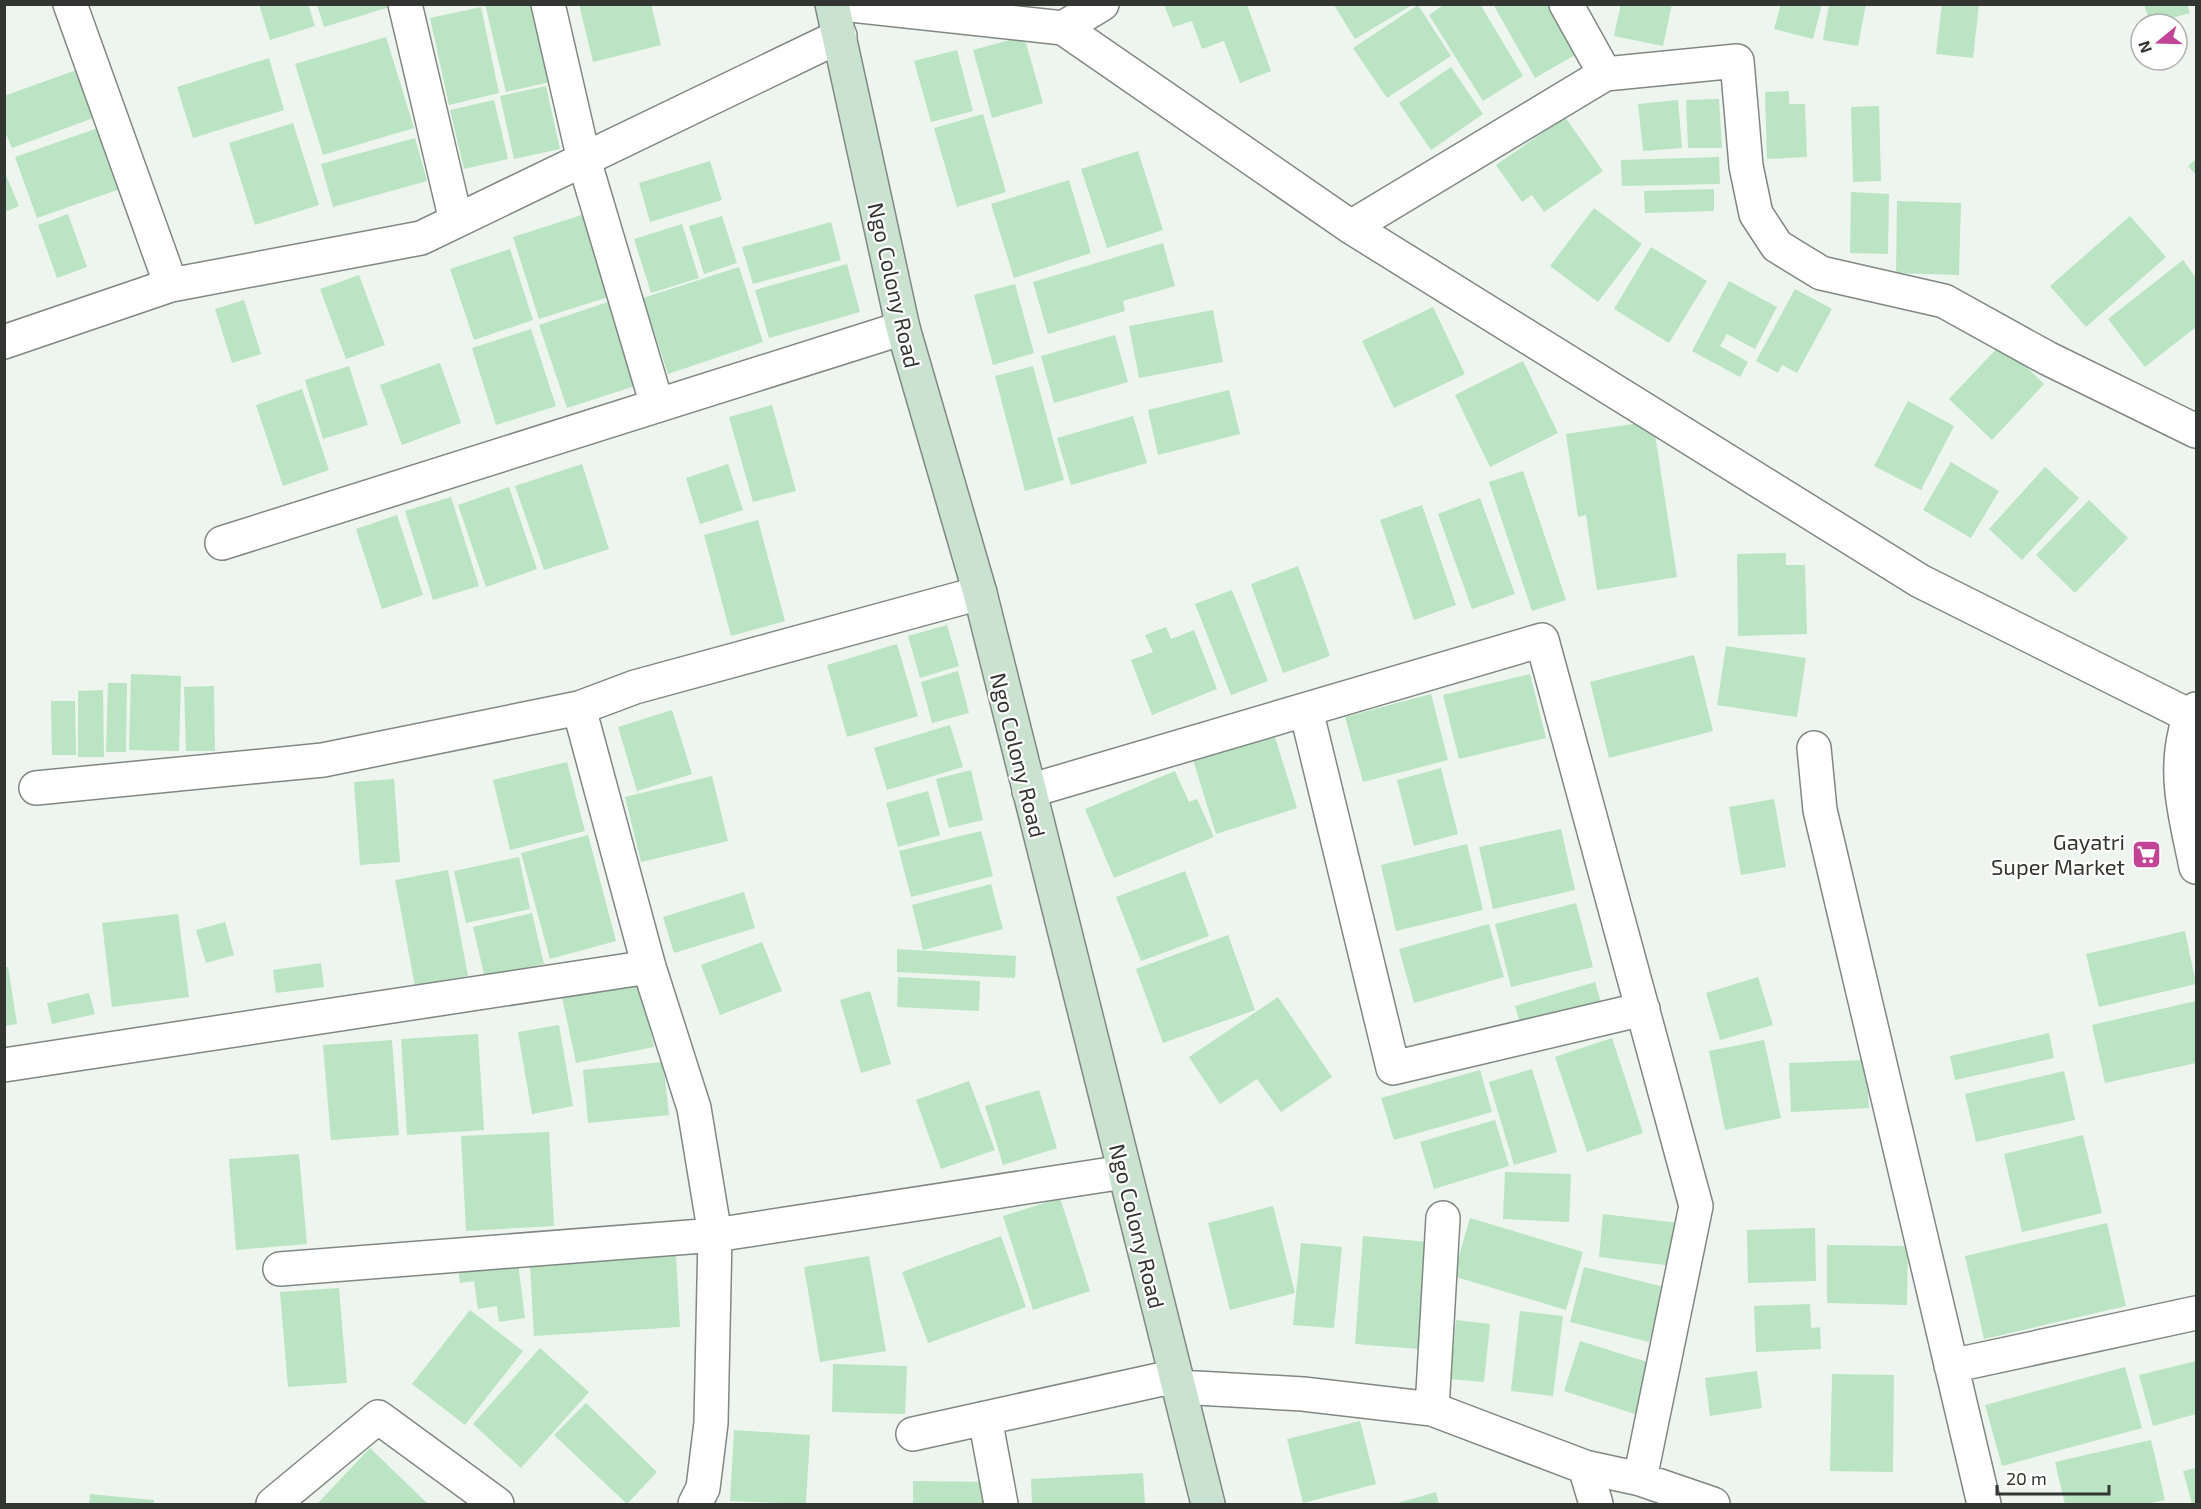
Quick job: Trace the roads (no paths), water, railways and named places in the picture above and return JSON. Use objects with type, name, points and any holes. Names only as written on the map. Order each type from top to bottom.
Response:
[{"type":"street","points":[[70,4],[171,285]]},
{"type":"street","points":[[405,4],[456,221]]},
{"type":"street","points":[[548,4],[584,160],[657,405]]},
{"type":"street","name":"Ngo Colony Road","points":[[832,4],[841,20],[903,327],[980,593],[1208,1504]]},
{"type":"street","points":[[1063,28],[1102,4]]},
{"type":"street","points":[[1566,4],[1605,74]]},
{"type":"street","points":[[4,342],[171,285],[421,238],[584,160],[841,20],[1063,28],[1351,227],[1920,581],[2194,715],[2180,753],[2180,790],[2196,867]]},
{"type":"street","points":[[1351,227],[1605,74],[1737,61],[1746,166],[1756,214],[1777,246],[1821,273],[1944,301],[2047,358],[2196,431]]},
{"type":"street","points":[[222,543],[903,327]]},
{"type":"street","points":[[36,788],[323,760],[579,708],[635,687],[980,593]]},
{"type":"street","points":[[1029,791],[1542,640],[1696,1206],[1640,1479]]},
{"type":"street","points":[[579,708],[649,967],[694,1108],[714,1235],[711,1423],[700,1499]]},
{"type":"street","points":[[1306,710],[1393,1068],[1643,1009]]},
{"type":"street","points":[[1814,748],[1820,810],[1983,1504]]},
{"type":"street","points":[[4,1065],[649,967]]},
{"type":"street","points":[[280,1269],[714,1235],[1124,1172]]},
{"type":"street","points":[[1432,1409],[1443,1218]]},
{"type":"street","points":[[1951,1366],[2196,1313]]},
{"type":"street","points":[[913,1434],[1178,1381],[1432,1409],[1585,1467],[1640,1479],[1713,1504]]},
{"type":"street","points":[[273,1504],[378,1417],[497,1504]]},
{"type":"street","points":[[984,1418],[1001,1504]]},
{"type":"street","points":[[1585,1467],[1596,1504]]},
{"type":"place","name":"Gayatri Super Market","points":[[2146,854]]}]
